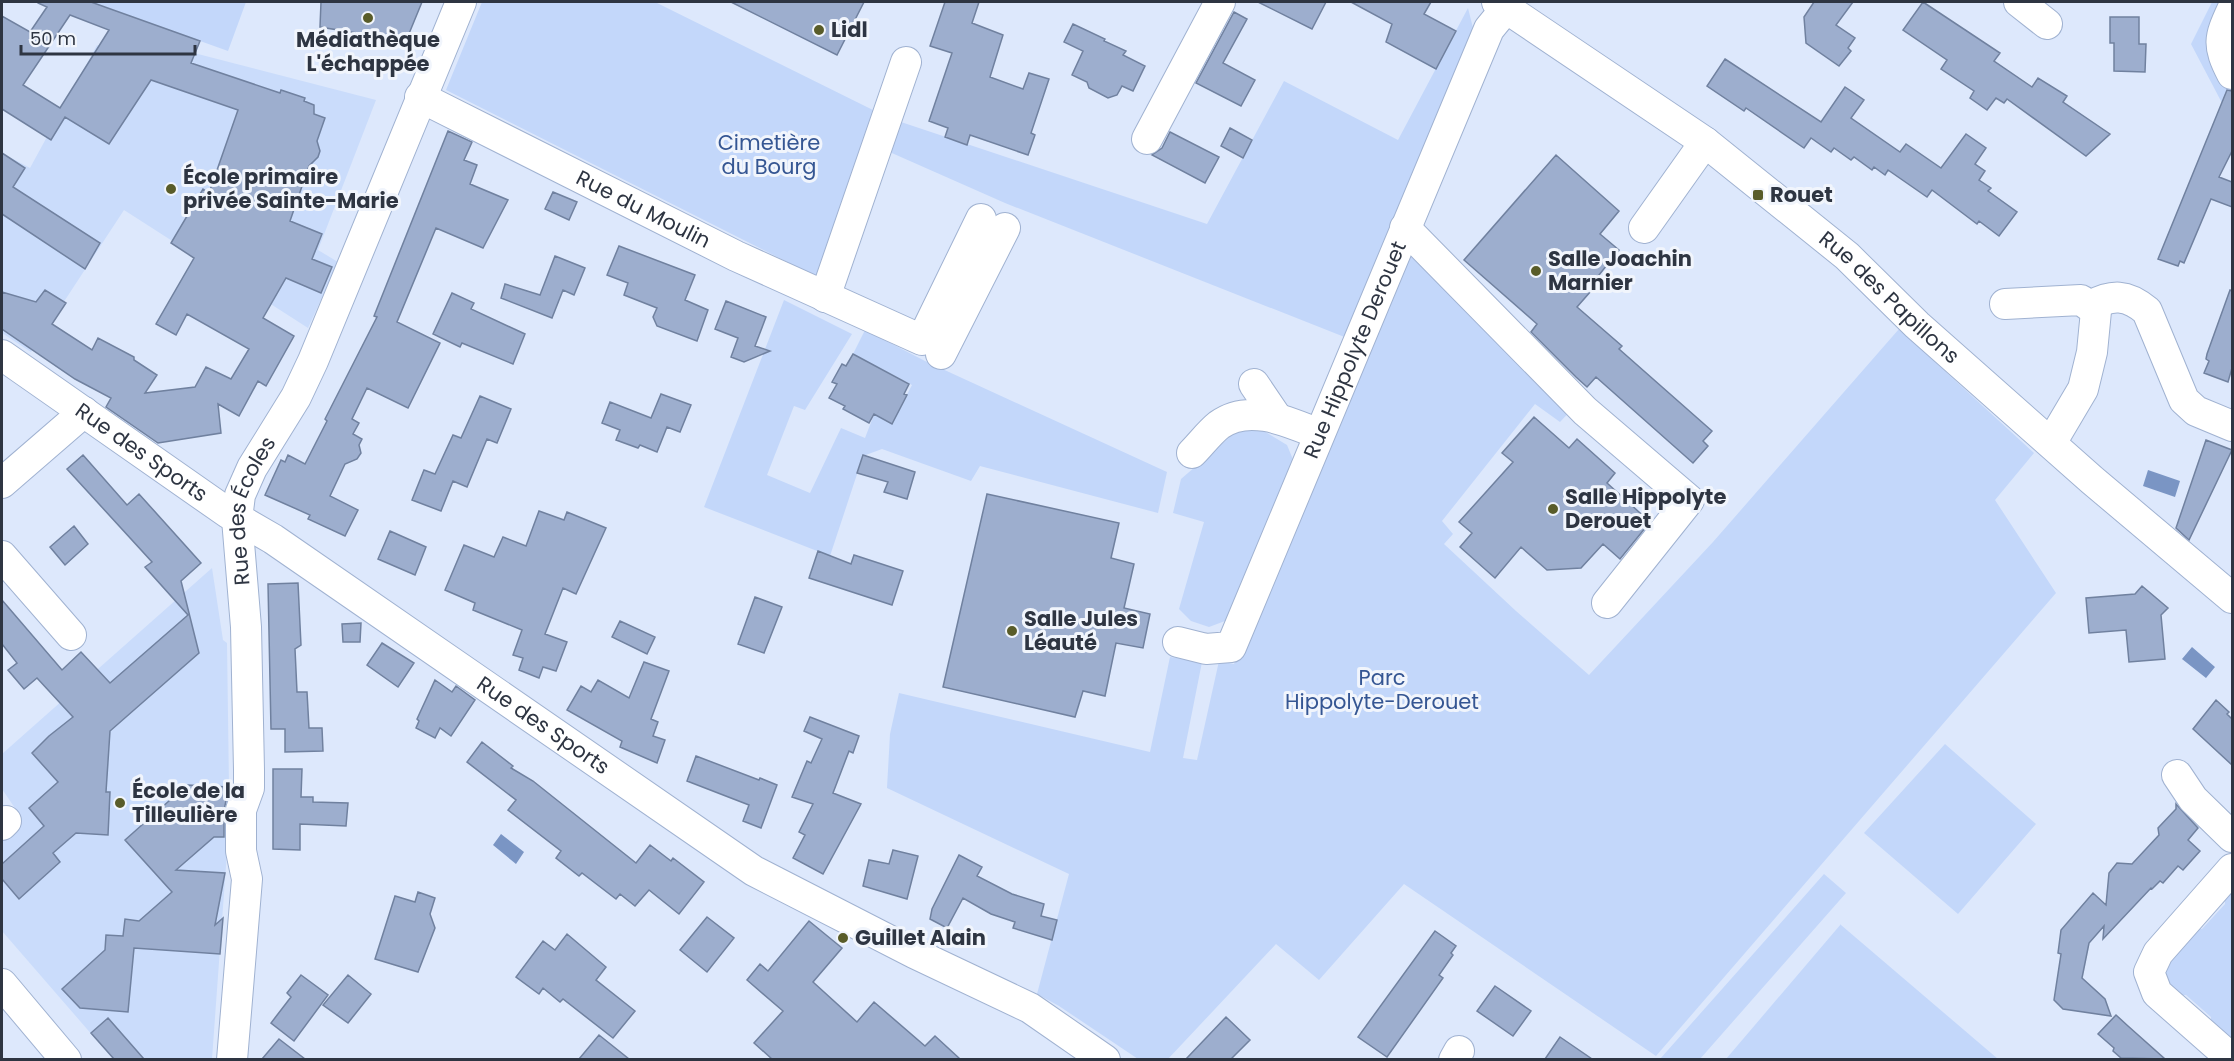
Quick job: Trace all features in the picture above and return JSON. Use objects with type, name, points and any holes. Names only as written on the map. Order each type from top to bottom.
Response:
[{"type":"street","name":"Rue des Écoles","points":[[232,1059],[247,879],[241,851],[241,810],[249,788],[246,620],[237,519],[240,495],[246,480],[296,397],[313,361],[461,2]]},
{"type":"street","points":[[1147,139],[1220,2]]},
{"type":"street","points":[[2019,2],[2047,24]]},
{"type":"street","name":"Rue des Papillons","points":[[1502,4],[1705,142],[1847,256],[1917,325],[2050,443],[2231,595]]},
{"type":"street","name":"Rue Hippolyte Derouet","points":[[1178,642],[1206,649],[1231,647],[1488,29],[1502,4]]},
{"type":"street","points":[[2232,10],[2220,36],[2225,60],[2232,74]]},
{"type":"street","points":[[825,297],[906,62]]},
{"type":"street","name":"Rue du Moulin","points":[[420,97],[736,256],[922,340],[993,223],[942,354]]},
{"type":"street","points":[[1644,228],[1705,142]]},
{"type":"street","points":[[861,248],[884,182]]},
{"type":"street","points":[[1405,228],[1585,411],[1689,500],[1607,603]]},
{"type":"street","points":[[2090,306],[2103,299],[2121,298],[2135,301],[2146,311],[2184,400],[2196,411],[2232,426]]},
{"type":"street","points":[[2004,304],[2080,300],[2096,311],[2092,352],[2083,389],[2050,443]]},
{"type":"street","name":"Rue des Sports","points":[[2,355],[237,519],[273,539],[754,871],[914,953],[1030,1008],[1105,1059]]},
{"type":"street","points":[[1254,384],[1277,418]]},
{"type":"street","points":[[2,483],[84,412]]},
{"type":"street","points":[[1192,453],[1219,425],[1241,416],[1277,418],[1319,434]]},
{"type":"street","points":[[2,556],[71,635]]},
{"type":"street","points":[[2177,775],[2193,799],[2232,837]]},
{"type":"street","points":[[2232,869],[2158,953],[2149,972],[2157,993],[2232,1059]]},
{"type":"street","points":[[2,984],[66,1059]]},
{"type":"shaded area","name":"École primaire privée Sainte-Marie","points":[[136,38],[376,100],[318,250],[338,262],[308,328],[124,210],[31,352],[2,333],[2,157],[4,154],[30,168],[97,45],[124,59]]},
{"type":"shaded area","points":[[2148,470],[2180,481],[2175,497],[2143,486]]},
{"type":"shaded area","name":"École de la Tilleulière","points":[[212,568],[223,640],[227,643],[229,787],[228,838],[212,1059],[113,1059],[2,931],[2,836],[21,817],[2,789],[2,754]]},
{"type":"shaded area","points":[[2192,647],[2215,667],[2206,678],[2182,659]]},
{"type":"shaded area","points":[[501,834],[524,852],[516,864],[493,845]]},
{"type":"green space","points":[[91,2],[246,2],[228,51]]},
{"type":"green space","name":"Cimetière du Bourg","points":[[482,2],[655,2],[879,113],[823,280],[446,90]]},
{"type":"green space","points":[[2212,2],[2232,2],[2232,108],[2222,103],[2191,44]]},
{"type":"green space","points":[[1468,8],[1474,32],[1347,338],[1005,203],[885,150],[895,120],[1207,224],[1284,81],[1398,140]]},
{"type":"green space","name":"Parc Hippolyte-Derouet","points":[[1413,246],[1576,405],[1560,422],[1535,404],[1442,521],[1453,534],[1444,544],[1589,675],[1713,542],[1899,329],[2034,453],[1995,500],[2056,593],[1656,1056],[1404,884],[1319,980],[1276,944],[1168,1059],[1138,1059],[1059,1006],[1037,994],[1069,874],[887,788],[890,734],[899,693],[1150,752],[1170,657],[1202,662],[1183,758],[1197,760],[1219,661],[1234,664],[1334,424]]},
{"type":"green space","points":[[784,300],[852,334],[805,410],[794,406],[767,475],[810,493],[841,428],[865,438],[875,412],[892,423],[912,385],[853,354],[865,330],[925,361],[1167,472],[1158,513],[980,466],[971,481],[882,449],[863,456],[830,556],[704,507]]},
{"type":"green space","points":[[1259,428],[1287,445],[1294,462],[1231,611],[1225,621],[1209,627],[1191,621],[1179,609],[1204,522],[1173,513],[1181,479],[1239,429]]},
{"type":"green space","points":[[1945,744],[2036,824],[1958,914],[1864,833]]},
{"type":"green space","points":[[1824,874],[1846,893],[1700,1059],[1660,1059]]},
{"type":"green space","points":[[2232,882],[2232,1047],[2211,1029],[2211,1017],[2186,995],[2173,995],[2159,969],[2190,929],[2202,929],[2225,904],[2225,891]]},
{"type":"green space","points":[[1841,925],[1998,1059],[1726,1059]]},
{"type":"building","points":[[91,2],[200,41],[191,63],[280,93],[281,90],[305,98],[304,101],[314,105],[314,114],[325,118],[317,141],[320,151],[318,157],[309,166],[290,221],[322,234],[312,259],[332,267],[321,293],[286,278],[263,318],[294,336],[266,386],[258,381],[239,416],[218,404],[221,433],[158,443],[106,407],[111,398],[75,379],[2,329],[2,292],[36,302],[45,290],[66,303],[52,324],[92,350],[98,338],[134,357],[134,360],[157,375],[145,393],[195,387],[206,367],[231,379],[249,349],[187,314],[176,335],[156,324],[194,258],[171,243],[203,189],[209,193],[238,110],[151,80],[109,144],[65,117],[51,140],[2,109],[2,16],[30,32],[47,7],[38,3]],"holes":[[[70,15],[109,30],[60,108],[23,85]]]},
{"type":"building","name":"Médiathèque L'échappée","points":[[321,2],[422,2],[406,41],[320,27]]},
{"type":"building","name":"Lidl","points":[[731,2],[864,2],[837,55]]},
{"type":"building","points":[[945,2],[979,2],[972,23],[1003,35],[990,77],[1023,89],[1029,73],[1049,79],[1031,133],[1035,135],[1028,155],[970,135],[967,145],[945,137],[948,128],[929,121],[952,53],[930,46]]},
{"type":"building","points":[[1258,2],[1326,2],[1312,29]]},
{"type":"building","points":[[1351,2],[1431,2],[1424,14],[1456,31],[1436,69],[1386,42],[1392,24]]},
{"type":"building","points":[[1814,2],[1853,2],[1836,25],[1855,38],[1848,48],[1851,51],[1839,66],[1806,43],[1804,17]]},
{"type":"building","points":[[1923,2],[2000,53],[1994,61],[2032,87],[2038,78],[2067,96],[2063,102],[2110,134],[2086,156],[2007,99],[2004,103],[1996,98],[1987,110],[1970,98],[1974,91],[1941,69],[1947,60],[1903,30]]},
{"type":"building","points":[[1234,12],[1247,19],[1223,63],[1255,80],[1241,106],[1196,83]]},
{"type":"building","points":[[2110,17],[2139,17],[2139,44],[2146,44],[2145,72],[2114,71],[2114,43],[2110,43]]},
{"type":"building","points":[[1073,24],[1126,51],[1123,55],[1145,66],[1133,91],[1122,86],[1117,95],[1108,98],[1089,88],[1087,82],[1072,75],[1083,51],[1064,42]]},
{"type":"building","points":[[1725,59],[1821,122],[1845,87],[1864,100],[1851,118],[1900,152],[1906,144],[1941,168],[1966,134],[1986,148],[1975,164],[1985,171],[1979,180],[1991,188],[1988,191],[2017,212],[1999,236],[1979,221],[1977,224],[1932,190],[1927,197],[1888,170],[1885,175],[1874,167],[1872,170],[1854,157],[1851,160],[1834,148],[1831,152],[1811,138],[1804,148],[1746,108],[1744,111],[1707,86]]},
{"type":"building","points":[[2227,90],[2232,91],[2232,151],[2219,177],[2232,182],[2232,207],[2211,199],[2184,263],[2180,261],[2178,266],[2158,259]]},
{"type":"building","points":[[1230,128],[1252,140],[1243,158],[1221,146]]},
{"type":"building","points":[[448,131],[472,142],[464,160],[477,165],[470,184],[508,200],[483,248],[436,228],[397,322],[440,343],[408,408],[367,388],[352,419],[359,423],[353,434],[362,439],[359,445],[361,453],[357,459],[345,464],[330,496],[358,510],[345,536],[308,519],[310,515],[265,495],[281,460],[285,462],[288,455],[305,464],[327,421],[325,419],[377,317],[374,316]]},
{"type":"building","points":[[1170,132],[1219,157],[1205,183],[1152,155],[1162,148]]},
{"type":"building","points":[[2,153],[25,168],[13,187],[100,243],[85,269],[2,214]]},
{"type":"building","name":"Salle Joachin Marnier","points":[[1556,155],[1619,211],[1600,234],[1619,250],[1595,280],[1598,283],[1577,307],[1622,346],[1619,349],[1712,431],[1703,441],[1708,446],[1693,463],[1596,377],[1587,387],[1531,332],[1537,324],[1464,260]]},
{"type":"building","points":[[553,192],[577,202],[569,220],[545,209]]},
{"type":"building","points":[[619,246],[695,275],[685,300],[708,310],[697,341],[657,326],[653,317],[657,308],[624,295],[628,283],[607,275]]},
{"type":"building","points":[[555,256],[585,268],[574,295],[563,290],[552,318],[501,298],[505,284],[540,295]]},
{"type":"building","points":[[2230,290],[2232,291],[2232,368],[2228,382],[2204,373],[2209,361],[2206,359],[2207,354]]},
{"type":"building","points":[[452,293],[474,303],[471,309],[525,334],[513,364],[462,343],[460,347],[433,334]]},
{"type":"building","points":[[726,301],[766,317],[755,346],[770,351],[744,362],[731,357],[738,338],[715,329]]},
{"type":"building","points":[[853,354],[909,384],[904,394],[907,395],[892,424],[874,414],[869,423],[843,409],[845,406],[829,398],[837,384],[832,382],[842,364],[846,366]]},
{"type":"building","points":[[661,394],[691,405],[680,432],[667,427],[657,452],[640,445],[638,448],[616,440],[620,430],[602,423],[610,402],[651,418]]},
{"type":"building","points":[[480,396],[511,409],[497,443],[487,439],[467,487],[453,481],[441,511],[412,500],[424,470],[435,474],[453,435],[461,438]]},
{"type":"building","name":"Salle Hippolyte Derouet","points":[[1534,417],[1569,448],[1577,439],[1615,473],[1607,483],[1650,522],[1620,559],[1603,544],[1581,568],[1547,570],[1521,547],[1495,578],[1460,547],[1472,533],[1459,522],[1513,462],[1502,453]]},
{"type":"building","points":[[2206,440],[2232,450],[2189,540],[2176,528]]},
{"type":"building","points":[[83,455],[127,505],[139,494],[201,563],[181,581],[199,653],[110,731],[106,792],[110,792],[108,835],[76,833],[53,853],[60,862],[19,899],[2,879],[2,864],[44,826],[29,808],[58,782],[32,753],[73,717],[37,678],[24,689],[8,670],[17,663],[2,644],[2,600],[62,670],[81,652],[110,683],[188,615],[145,567],[152,562],[67,469]]},
{"type":"building","points":[[863,455],[915,472],[907,499],[884,492],[888,482],[857,473]]},
{"type":"building","name":"Salle Jules Léauté","points":[[987,494],[1119,523],[1111,558],[1134,564],[1124,608],[1150,614],[1143,648],[1116,643],[1105,696],[1083,691],[1075,717],[943,687]]},
{"type":"building","points":[[539,511],[564,520],[567,512],[606,528],[576,594],[563,588],[545,634],[567,642],[556,671],[543,667],[539,678],[519,670],[523,658],[513,655],[522,630],[473,610],[475,603],[445,590],[464,545],[494,557],[503,537],[526,546]]},
{"type":"building","points":[[74,526],[88,544],[65,565],[50,547]]},
{"type":"building","points":[[390,531],[426,547],[415,575],[378,559]]},
{"type":"building","points":[[818,551],[851,564],[854,555],[903,571],[892,605],[809,578]]},
{"type":"building","points":[[298,583],[301,645],[295,649],[297,692],[307,692],[309,728],[322,728],[323,751],[285,752],[285,729],[271,729],[268,584]]},
{"type":"building","points":[[2142,586],[2168,608],[2161,615],[2165,659],[2129,662],[2126,630],[2089,633],[2086,598],[2135,594]]},
{"type":"building","points":[[755,597],[782,607],[764,653],[738,644]]},
{"type":"building","points":[[620,621],[655,637],[647,654],[612,637]]},
{"type":"building","points":[[361,623],[360,642],[343,642],[342,624]]},
{"type":"building","points":[[382,643],[414,663],[398,687],[367,665]]},
{"type":"building","points":[[644,662],[669,671],[651,719],[658,722],[653,736],[665,740],[657,763],[620,747],[622,741],[567,710],[581,686],[591,692],[598,680],[629,698]]},
{"type":"building","points":[[435,680],[452,692],[456,686],[475,700],[451,736],[440,728],[435,738],[416,728],[419,721],[417,719]]},
{"type":"building","points":[[2216,700],[2229,712],[2227,714],[2232,719],[2232,765],[2193,729]]},
{"type":"building","points":[[810,717],[859,736],[853,753],[849,751],[833,793],[861,804],[823,874],[793,858],[805,835],[799,832],[813,804],[792,797],[807,761],[811,763],[822,739],[804,731]]},
{"type":"building","points":[[482,742],[513,766],[511,768],[533,781],[636,863],[650,845],[671,861],[673,858],[704,882],[679,914],[649,890],[635,906],[620,894],[616,899],[582,873],[579,876],[556,858],[561,851],[508,810],[516,800],[467,762]]},
{"type":"building","points":[[696,756],[777,785],[761,828],[743,821],[749,805],[687,781]]},
{"type":"building","points":[[273,769],[302,769],[301,797],[313,797],[313,802],[348,803],[346,826],[300,824],[300,850],[273,849]]},
{"type":"building","points":[[187,785],[229,787],[224,810],[224,837],[214,837],[176,870],[225,873],[215,925],[223,918],[220,954],[134,948],[128,1012],[80,1008],[62,989],[105,950],[106,935],[123,936],[125,919],[139,921],[172,892],[125,840]]},
{"type":"building","points":[[2176,804],[2198,828],[2188,840],[2200,851],[2183,870],[2178,866],[2163,883],[2160,881],[2151,888],[2103,939],[2104,926],[2089,943],[2082,978],[2105,999],[2111,1016],[2063,1009],[2054,1000],[2061,954],[2058,953],[2061,930],[2093,893],[2106,905],[2109,873],[2117,863],[2132,864],[2159,835],[2158,828],[2176,809]]},
{"type":"building","points":[[893,850],[918,856],[907,899],[863,886],[869,860],[889,864]]},
{"type":"building","points":[[959,855],[982,867],[977,876],[1012,894],[1044,904],[1041,916],[1057,920],[1052,940],[1013,928],[1015,922],[991,914],[963,898],[947,928],[930,919],[932,909]]},
{"type":"building","points":[[418,892],[435,898],[430,914],[435,928],[418,972],[375,959],[395,896],[415,902]]},
{"type":"building","points":[[707,917],[734,938],[707,972],[680,950]]},
{"type":"building","points":[[809,921],[842,948],[813,982],[857,1022],[874,1002],[925,1046],[935,1036],[960,1059],[772,1059],[754,1043],[783,1011],[747,980],[760,964],[768,971]]},
{"type":"building","points":[[1435,931],[1456,946],[1451,953],[1453,955],[1439,975],[1443,978],[1387,1057],[1358,1037]]},
{"type":"building","points":[[567,934],[606,967],[596,980],[635,1011],[613,1038],[563,999],[560,1002],[543,988],[539,994],[516,977],[543,941],[555,950]]},
{"type":"building","points":[[301,975],[328,995],[294,1041],[271,1023],[291,997],[287,993]]},
{"type":"building","points":[[348,975],[371,994],[348,1023],[323,1005]]},
{"type":"building","points":[[1495,986],[1531,1011],[1513,1036],[1477,1011]]},
{"type":"building","points":[[2116,1015],[2165,1059],[2121,1058],[2113,1051],[2114,1048],[2098,1034]]},
{"type":"building","points":[[1226,1017],[1250,1040],[1231,1059],[1186,1059]]},
{"type":"building","points":[[108,1018],[144,1059],[114,1059],[91,1033]]},
{"type":"building","points":[[599,1035],[629,1059],[579,1059]]},
{"type":"building","points":[[1560,1037],[1592,1059],[1545,1059]]},
{"type":"building","points":[[279,1039],[305,1059],[262,1059]]},
{"type":"place","name":"Médiathèque L'échappée","points":[[368,18]]},
{"type":"place","name":"Lidl","points":[[819,30]]},
{"type":"place","name":"École primaire privée Sainte-Marie","points":[[171,189]]},
{"type":"place","name":"Rouet","points":[[1758,195]]},
{"type":"place","name":"Salle Joachin Marnier","points":[[1536,271]]},
{"type":"place","name":"Salle Hippolyte Derouet","points":[[1553,509]]},
{"type":"place","name":"Salle Jules Léauté","points":[[1012,631]]},
{"type":"place","name":"École de la Tilleulière","points":[[120,803]]},
{"type":"place","name":"Guillet Alain","points":[[843,938]]}]
